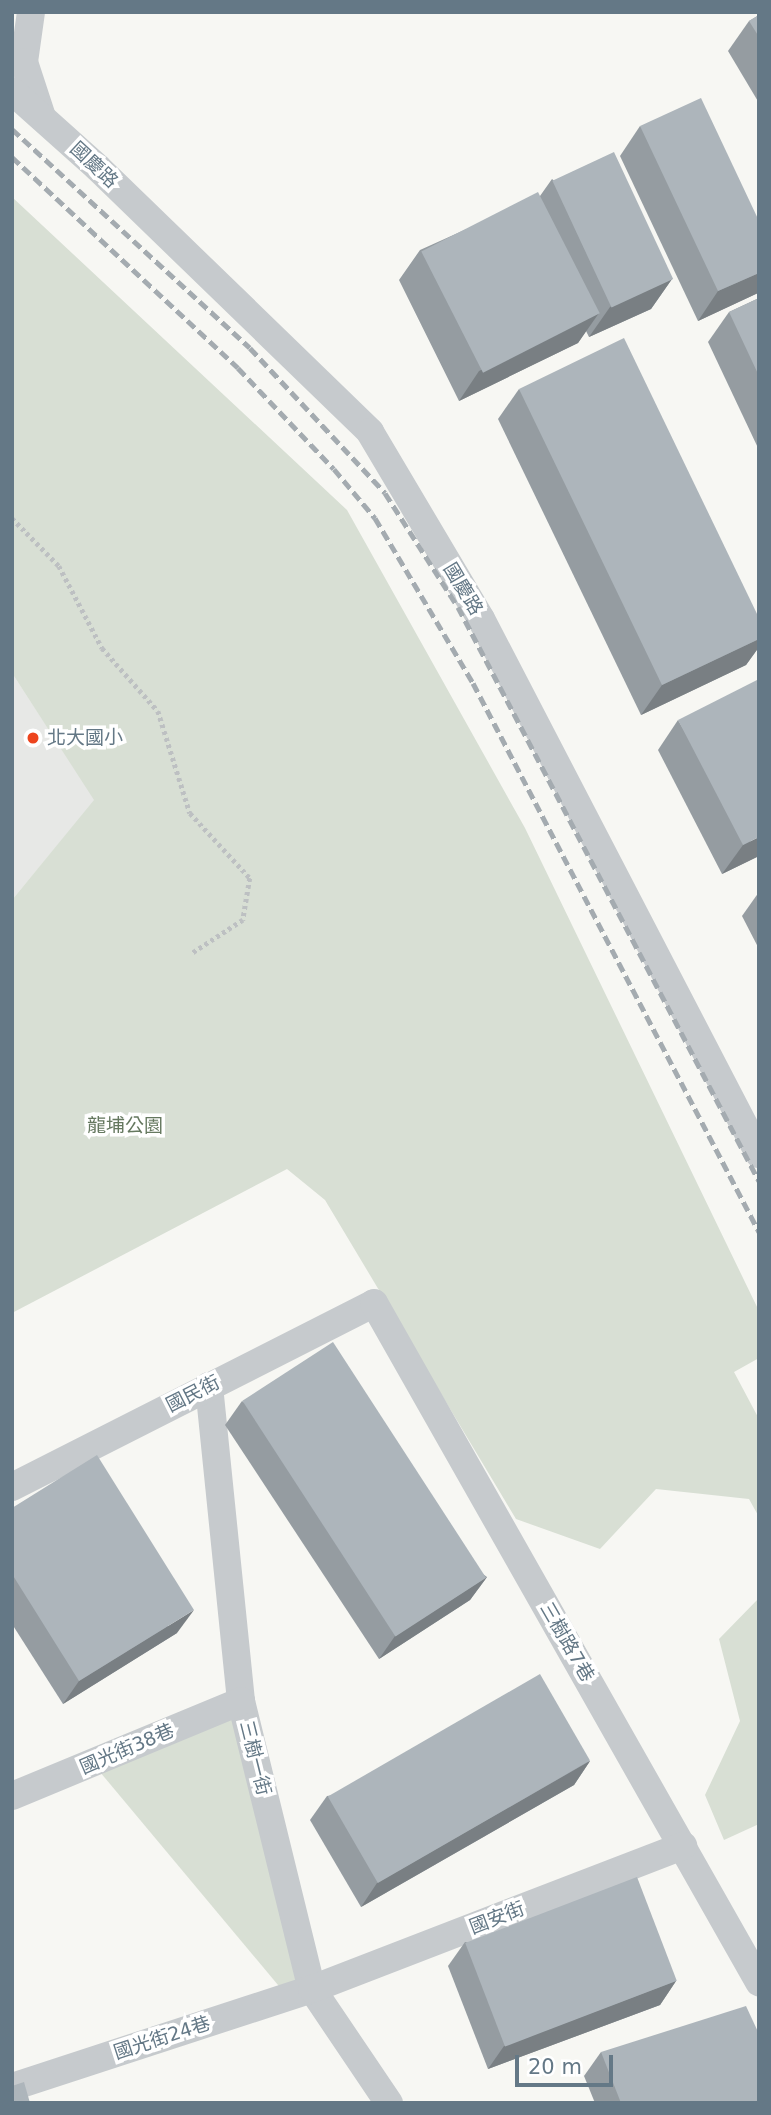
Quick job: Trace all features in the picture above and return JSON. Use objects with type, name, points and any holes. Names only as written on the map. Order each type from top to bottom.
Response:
[{"type":"street","name":"國慶路","points":[[31,12],[24,62],[42,117]]},
{"type":"street","name":"國慶路","points":[[12,91],[98,168],[370,432],[481,619],[759,1154]]},
{"type":"street","name":"國民街","points":[[12,1487],[374,1303]]},
{"type":"street","name":"三樹路7巷","points":[[374,1303],[759,1982]]},
{"type":"street","name":"三樹一街","points":[[209,1386],[241,1701],[312,1989],[389,2103]]},
{"type":"street","name":"國光街38巷","points":[[12,1796],[241,1701]]},
{"type":"street","name":"國安街","points":[[312,1989],[683,1846]]},
{"type":"street","name":"國光街24巷","points":[[12,2089],[312,1989]]},
{"type":"street","points":[[12,2089],[18,2103]]},
{"type":"path","points":[[12,517],[59,566],[102,648],[158,711],[190,813],[250,878],[243,920],[191,954]]},
{"type":"shaded area","name":"北大國小","points":[[12,673],[95,800],[12,900]]},
{"type":"green space","name":"龍埔公園","points":[[12,197],[347,510],[525,828],[759,1311],[759,1358],[734,1372],[759,1419],[759,1517],[749,1499],[656,1489],[600,1549],[516,1519],[325,1200],[287,1169],[12,1313],[12,900],[94,800],[12,673]]},
{"type":"green space","points":[[759,1598],[759,1824],[724,1840],[705,1795],[740,1721],[719,1639]]},
{"type":"green space","points":[[232,1718],[303,1983],[283,1991],[100,1772]]},
{"type":"building","points":[[759,15],[759,37],[749,21]]},
{"type":"building","points":[[701,98],[759,221],[759,273],[718,291],[640,126]]},
{"type":"building","points":[[614,152],[673,279],[612,308],[552,181]]},
{"type":"building","points":[[538,192],[600,313],[483,373],[421,251]]},
{"type":"building","points":[[759,298],[759,376],[729,312]]},
{"type":"building","points":[[624,338],[759,618],[759,639],[662,685],[519,389]]},
{"type":"building","points":[[759,679],[759,837],[743,845],[678,720]]},
{"type":"building","points":[[333,1342],[486,1578],[395,1636],[242,1401]]},
{"type":"building","points":[[97,1455],[194,1610],[79,1681],[12,1574],[12,1508]]},
{"type":"building","points":[[540,1674],[590,1761],[378,1883],[328,1796]]},
{"type":"building","points":[[637,1877],[677,1981],[505,2047],[465,1943]]},
{"type":"building","points":[[746,2006],[759,2034],[759,2103],[621,2103],[601,2052]]},
{"type":"building","points":[[24,2082],[30,2103],[12,2103],[12,2086]]},
{"type":"railway","points":[[12,129],[250,348],[385,493],[458,607],[759,1181]]},
{"type":"railway","points":[[12,157],[238,368],[334,469],[375,518],[473,683],[759,1232]]},
{"type":"place","name":"北大國小","points":[[33,738]]}]
